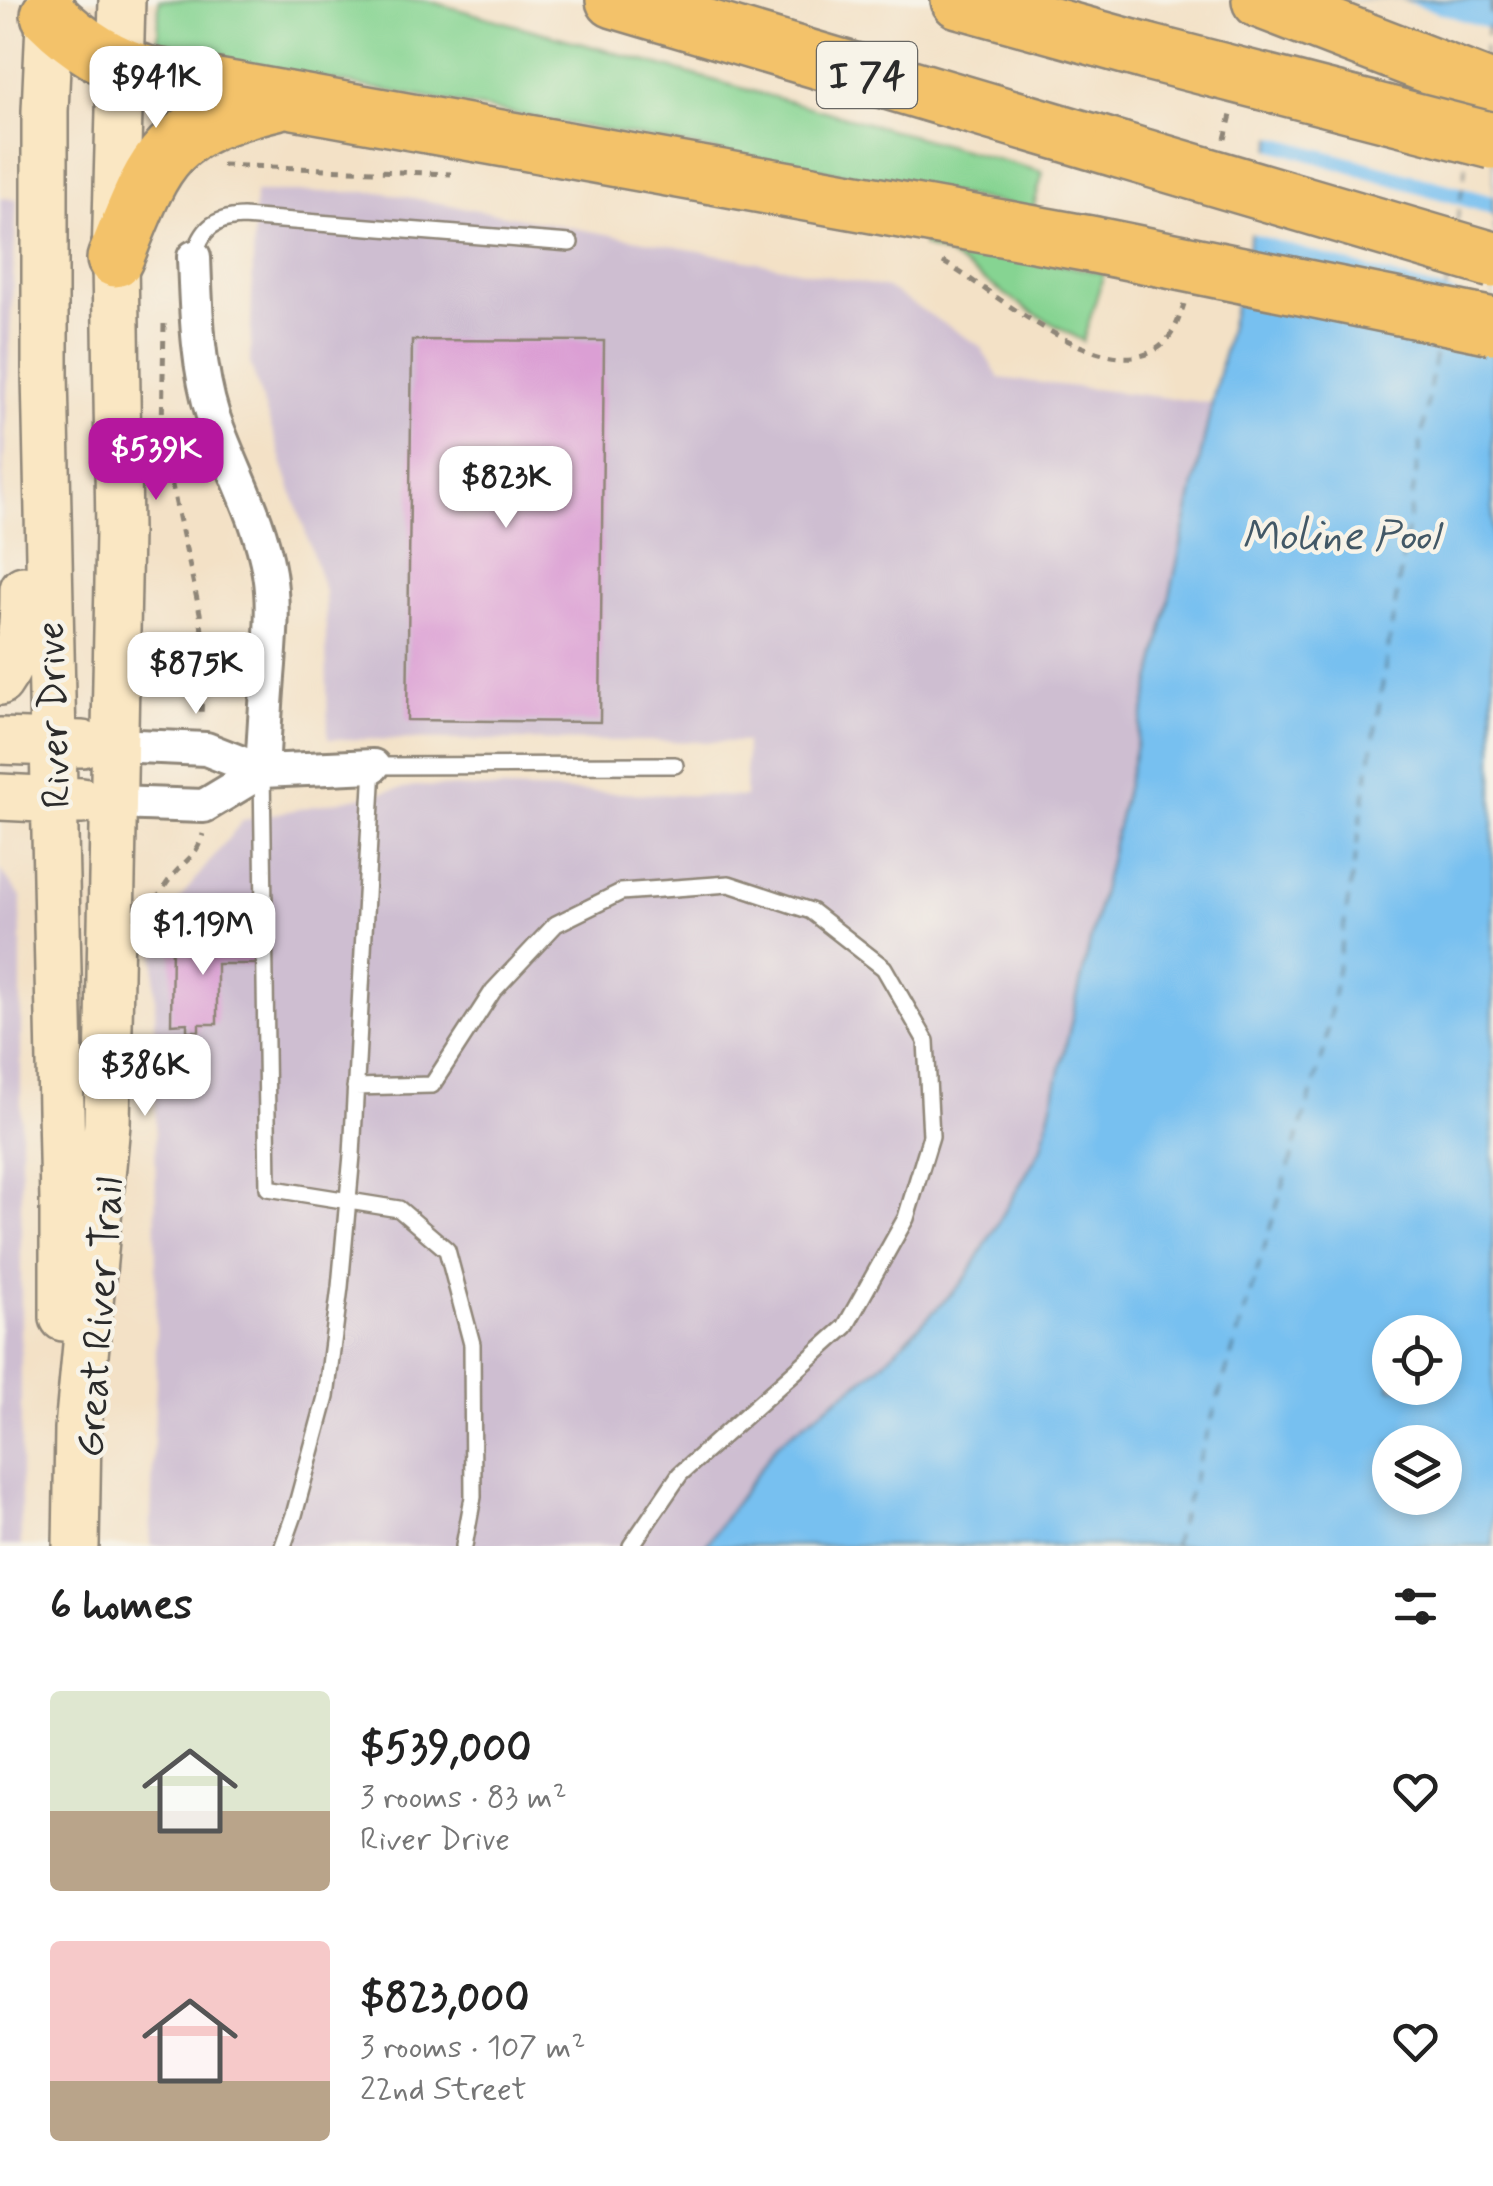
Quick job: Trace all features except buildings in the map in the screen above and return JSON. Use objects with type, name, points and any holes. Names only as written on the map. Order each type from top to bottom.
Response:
[{"type":"highway","name":"I 74","points":[[959,0],[1493,142]]},
{"type":"highway","points":[[1260,0],[1493,90]]},
{"type":"highway","name":"I 74","points":[[611,1],[1493,260]]},
{"type":"highway","points":[[50,8],[81,43],[121,66],[150,75],[1090,244],[1493,326]]},
{"type":"highway","points":[[116,259],[145,186],[174,144],[204,124],[239,110],[282,100]]},
{"type":"main road","name":"River Drive","points":[[76,1546],[78,1429],[107,1124],[119,532],[116,259],[122,0]]},
{"type":"main road","name":"River Drive","points":[[50,8],[45,128],[45,374],[63,1343],[78,1429]]},
{"type":"main road","points":[[0,682],[18,650],[22,634],[27,444],[46,318]]},
{"type":"main road","points":[[0,741],[114,745]]},
{"type":"main road","points":[[0,797],[114,803]]},
{"type":"street","points":[[194,257],[197,326],[211,410],[254,516],[269,575],[272,610],[262,771]]},
{"type":"street","points":[[114,745],[206,749],[262,771],[373,766]]},
{"type":"street","points":[[114,803],[204,806],[262,771]]},
{"type":"lane","points":[[194,257],[208,228],[226,217],[570,243]]},
{"type":"lane","points":[[283,1546],[326,1397],[340,1287],[373,766],[676,765]]},
{"type":"lane","points":[[262,771],[268,1188],[399,1209],[447,1250],[472,1344],[472,1497],[464,1546]]},
{"type":"lane","points":[[355,1086],[432,1086],[493,991],[556,924],[621,892],[729,884],[810,911],[884,968],[926,1041],[931,1136],[906,1218],[845,1327],[680,1474],[630,1546]]},
{"type":"path","points":[[164,312],[162,430],[200,612],[201,727],[206,749]]},
{"type":"path","points":[[148,918],[175,874],[198,850],[203,836],[204,806]]},
{"type":"shaded area","points":[[255,192],[380,192],[887,288],[980,346],[999,378],[1212,403],[1042,1147],[964,1281],[878,1368],[778,1443],[705,1546],[150,1546],[156,1381],[155,930],[243,820],[415,786],[745,797],[746,742],[328,739],[325,592],[250,363]]},
{"type":"shaded area","points":[[0,198],[17,199],[0,535]]},
{"type":"shaded area","points":[[0,870],[21,897],[21,1546],[0,1546]]},
{"type":"green space","points":[[159,0],[425,0],[1043,172],[1033,209],[177,52],[158,44]]},
{"type":"green space","points":[[925,238],[1104,273],[1083,341],[1030,311],[949,256],[923,246]]},
{"type":"water","name":"Moline Pool","points":[[1305,0],[1493,0],[1493,1546],[705,1546],[778,1443],[878,1368],[964,1281],[1042,1147]]},
{"type":"pier","points":[[1300,0],[1402,0],[1493,31],[1493,196],[1269,135]]},
{"type":"pier","points":[[1266,148],[1493,215],[1493,351],[1486,302],[1247,232]]},
{"type":"ferry route","points":[[1483,58],[1492,0]]},
{"type":"ferry route","points":[[1457,221],[1467,159]]},
{"type":"ferry route","points":[[1446,290],[1449,273]]},
{"type":"ferry route","points":[[1173,1546],[1324,1052],[1437,342]]}]
